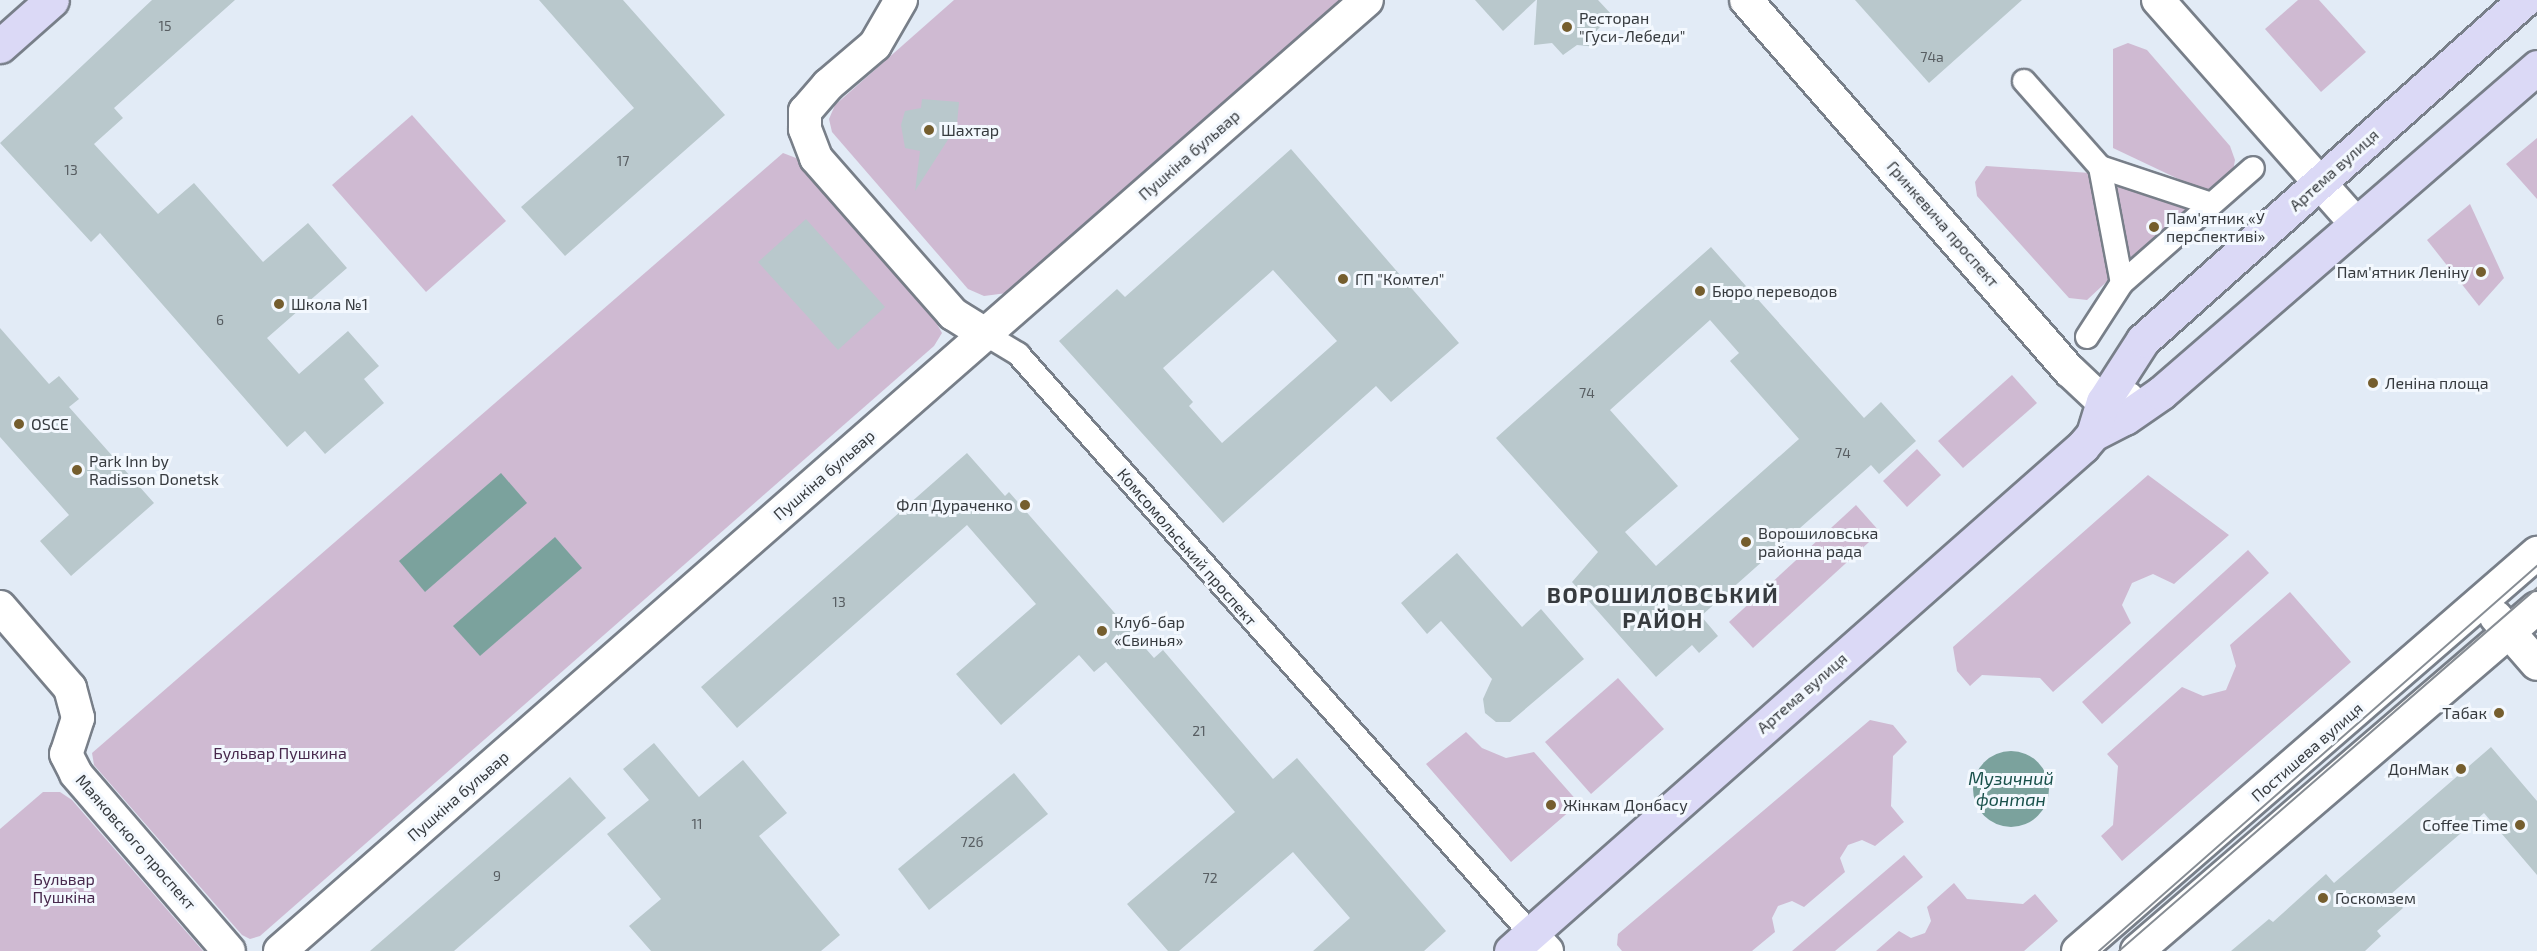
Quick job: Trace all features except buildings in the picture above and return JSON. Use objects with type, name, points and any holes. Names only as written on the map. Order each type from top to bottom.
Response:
[{"type":"main road","points":[[0,46],[52,0]]},
{"type":"main road","name":"Артема вулиця","points":[[2092,434],[2103,402],[2144,340],[2524,0]]},
{"type":"main road","name":"Артема вулиця","points":[[1529,945],[2092,434],[2125,418],[2161,393],[2537,67]]},
{"type":"street","name":"Пушкіна бульвар","points":[[280,951],[1367,0]]},
{"type":"street","name":"Гринкевича проспект","points":[[1746,0],[2070,371],[2103,402]]},
{"type":"street","points":[[2158,0],[2356,224]]},
{"type":"street","name":"Комсомольський проспект","points":[[899,1],[875,45],[828,85],[805,111],[805,129],[816,158],[953,314],[1018,354],[1529,945]]},
{"type":"street","points":[[2024,81],[2100,167],[2211,204]]},
{"type":"street","points":[[2100,167],[2122,283]]},
{"type":"street","points":[[2086,337],[2122,283],[2253,168]]},
{"type":"street","points":[[2103,402],[2161,393]]},
{"type":"street","name":"Постишева вулиця","points":[[2078,951],[2537,553]]},
{"type":"street","points":[[2481,600],[2537,664]]},
{"type":"street","name":"Маяковского проспект","points":[[0,607],[70,688],[78,718],[66,754],[76,774],[229,951]]},
{"type":"street","points":[[2137,951],[2537,608]]},
{"type":"green space","points":[[954,0],[1341,0],[1007,293],[984,296],[968,289],[832,132],[829,119],[835,105]]},
{"type":"green space","points":[[2298,0],[2319,0],[2366,52],[2321,92],[2265,29]]},
{"type":"green space","points":[[2128,43],[2147,50],[2230,146],[2235,160],[2233,171],[2208,193],[2113,148],[2113,49]]},
{"type":"green space","points":[[412,115],[506,221],[426,292],[332,185]]},
{"type":"green space","points":[[2537,138],[2537,199],[2506,164]]},
{"type":"green space","name":"Бульвар Пушкина","points":[[783,153],[796,158],[929,310],[942,333],[934,346],[260,936],[250,939],[242,935],[94,765],[92,753]]},
{"type":"green space","points":[[1986,166],[2090,173],[2104,259],[2116,273],[2087,300],[2069,298],[1977,196],[1975,182]]},
{"type":"green space","points":[[2127,180],[2182,201],[2190,210],[2130,263],[2109,194]]},
{"type":"green space","points":[[2470,204],[2504,278],[2479,306],[2427,240]]},
{"type":"green space","points":[[2012,375],[2037,403],[1963,468],[1938,441]]},
{"type":"green space","points":[[1917,449],[1941,475],[1907,507],[1883,481]]},
{"type":"green space","points":[[2148,475],[2229,535],[2174,584],[2153,574],[2132,583],[2122,605],[2131,623],[2053,692],[2040,678],[1982,675],[1970,686],[1957,671],[1953,647]]},
{"type":"green space","points":[[1856,505],[1880,532],[1753,648],[1729,622]]},
{"type":"green space","points":[[2248,550],[2269,573],[2102,724],[2082,702]]},
{"type":"green space","points":[[2290,592],[2351,662],[2122,861],[2101,836],[2113,825],[2118,766],[2107,754],[2182,687],[2203,696],[2226,690],[2236,666],[2230,645]]},
{"type":"green space","points":[[1618,678],[1664,729],[1591,794],[1545,742]]},
{"type":"green space","points":[[1870,720],[1893,725],[1907,742],[1893,756],[1891,806],[1904,822],[1875,846],[1862,840],[1848,845],[1840,858],[1845,872],[1804,907],[1792,901],[1778,906],[1772,918],[1775,932],[1752,951],[1622,951],[1617,945],[1618,934]]},
{"type":"green space","points":[[1466,732],[1482,748],[1506,758],[1534,752],[1579,803],[1511,862],[1426,764]]},
{"type":"green space","name":"Бульвар Пушкіна","points":[[43,792],[60,792],[72,800],[203,951],[0,951],[0,829]]},
{"type":"green space","points":[[1904,855],[1923,877],[1835,951],[1792,951]]},
{"type":"green space","points":[[1954,883],[1967,899],[2023,904],[2035,894],[2058,921],[2024,951],[1876,951],[1899,931],[1911,938],[1925,933],[1931,921],[1927,907]]},
{"type":"water","points":[[501,473],[527,503],[425,592],[399,561]]},
{"type":"water","points":[[555,537],[582,568],[480,656],[453,626]]},
{"type":"water","name":"Музичний фонтан","points":[[2004,751],[2018,751],[2032,757],[2043,768],[2049,782],[2046,804],[2038,816],[2018,827],[2004,827],[1990,821],[1979,810],[1973,796],[1973,782],[1979,768],[1990,757]]},
{"type":"tram line","points":[[2099,951],[2537,566]]},
{"type":"tram line","points":[[2119,951],[2537,588]]},
{"type":"place","name":"Ресторан \"Гуси-Лебеди\"","points":[[1567,27]]},
{"type":"place","name":"Шахтар","points":[[929,130]]},
{"type":"place","name":"Пам'ятник «У перспективі»","points":[[2154,227]]},
{"type":"place","name":"Пам'ятник Леніну","points":[[2481,272]]},
{"type":"place","name":"ГП \"Комтел\"","points":[[1343,279]]},
{"type":"place","name":"Бюро переводов","points":[[1700,291]]},
{"type":"place","name":"Школа №1","points":[[279,304]]},
{"type":"place","name":"Леніна площа","points":[[2373,383]]},
{"type":"place","name":"OSCE","points":[[19,424]]},
{"type":"place","name":"Park Inn by Radisson Donetsk","points":[[77,470]]},
{"type":"place","name":"Флп Дураченко","points":[[1025,505]]},
{"type":"place","name":"Ворошиловська районна рада","points":[[1746,542]]},
{"type":"place","name":"Клуб-бар «Свинья»","points":[[1102,631]]},
{"type":"place","name":"Табак","points":[[2499,713]]},
{"type":"place","name":"ДонМак","points":[[2461,769]]},
{"type":"place","name":"Жінкам Донбасу","points":[[1551,805]]},
{"type":"place","name":"Coffee Time","points":[[2520,825]]},
{"type":"place","name":"Госкомзем","points":[[2323,898]]},
{"type":"district","name":"ВОРОШИЛОВСЬКИЙ РАЙОН","points":[[1663,606]]}]
